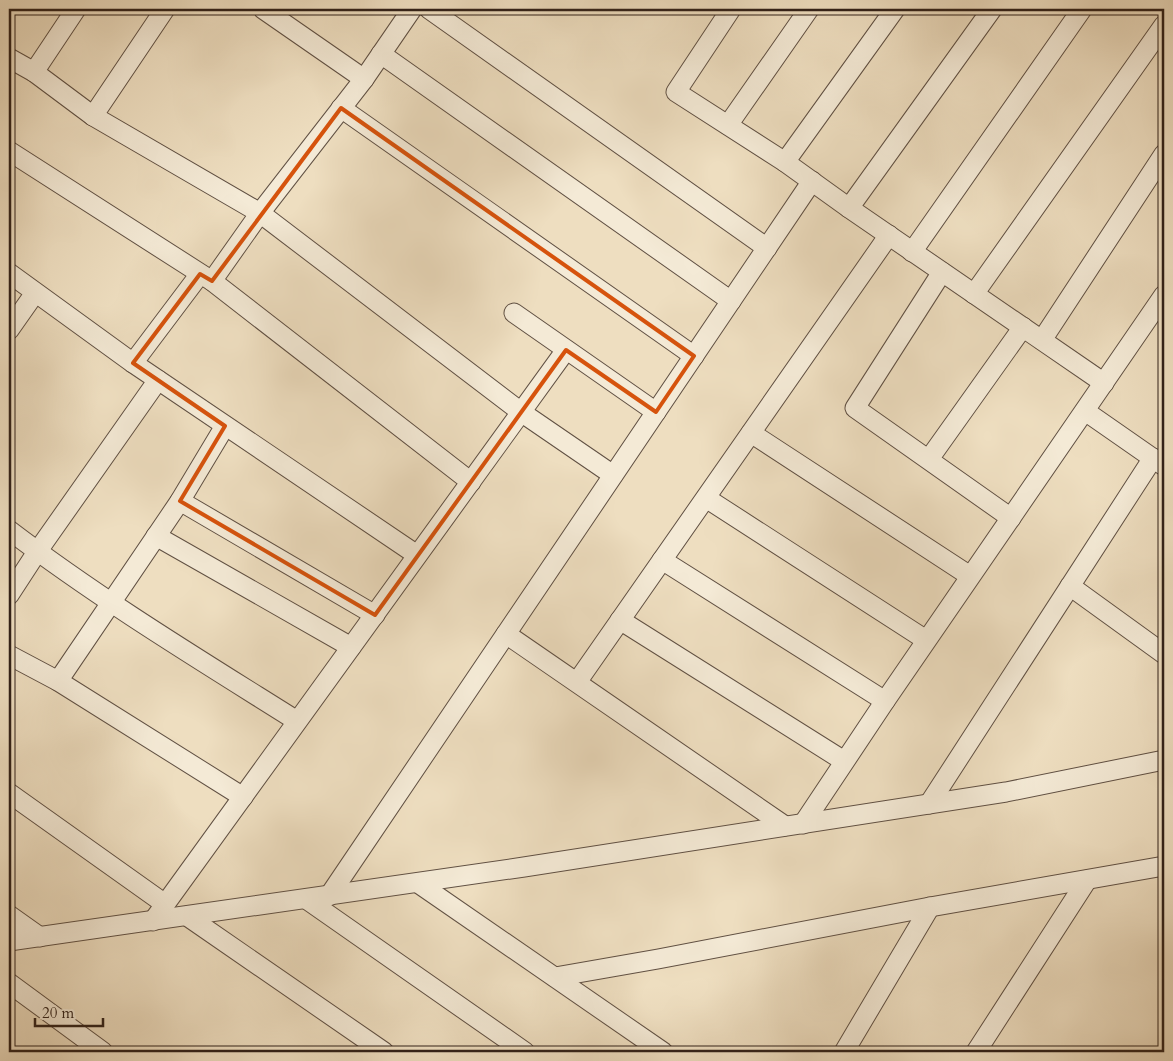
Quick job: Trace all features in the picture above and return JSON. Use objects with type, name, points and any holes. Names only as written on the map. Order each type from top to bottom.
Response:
[{"type":"street","points":[[34,72],[76,9]]},
{"type":"street","points":[[93,116],[165,9]]},
{"type":"street","points":[[263,9],[364,79]]},
{"type":"street","points":[[133,363],[260,213],[364,79],[412,9]]},
{"type":"street","points":[[429,9],[767,248]]},
{"type":"street","points":[[731,9],[676,92],[785,162],[912,252],[1104,383]]},
{"type":"street","points":[[728,125],[809,9]]},
{"type":"street","points":[[785,162],[895,9]]},
{"type":"street","points":[[849,208],[992,9]]},
{"type":"street","points":[[912,252],[1082,9]]},
{"type":"street","points":[[974,294],[1164,25]]},
{"type":"street","points":[[381,54],[731,301]]},
{"type":"street","points":[[9,58],[34,72],[93,116],[260,213],[522,412],[613,475]]},
{"type":"street","points":[[341,108],[694,356]]},
{"type":"street","points":[[9,151],[206,277],[470,482]]},
{"type":"street","points":[[1042,340],[1164,154]]},
{"type":"street","points":[[329,896],[812,181]]},
{"type":"street","points":[[577,682],[889,236]]},
{"type":"street","points":[[942,272],[855,408],[1011,518]]},
{"type":"street","points":[[9,274],[133,363],[417,555]]},
{"type":"street","points":[[9,330],[35,293]]},
{"type":"street","points":[[803,824],[885,700],[1164,295]]},
{"type":"street","points":[[514,313],[656,412]]},
{"type":"street","points":[[929,459],[1023,327]]},
{"type":"street","points":[[153,921],[566,350]]},
{"type":"street","points":[[9,595],[158,380]]},
{"type":"street","points":[[929,804],[1070,586],[1159,462],[1085,411]]},
{"type":"street","points":[[58,681],[180,502],[225,426]]},
{"type":"street","points":[[751,433],[970,576]]},
{"type":"street","points":[[706,498],[926,640]]},
{"type":"street","points":[[180,502],[374,615]]},
{"type":"street","points":[[9,530],[110,603],[297,721]]},
{"type":"street","points":[[156,536],[351,647]]},
{"type":"street","points":[[662,560],[885,700]]},
{"type":"street","points":[[1070,586],[1164,654]]},
{"type":"street","points":[[620,620],[844,761]]},
{"type":"street","points":[[506,634],[784,826]]},
{"type":"street","points":[[9,655],[58,681],[243,797]]},
{"type":"street","points":[[9,941],[418,883],[803,824],[1006,792],[1164,760]]},
{"type":"street","points":[[9,793],[165,904]]},
{"type":"street","points":[[555,977],[930,907],[1164,866]]},
{"type":"street","points":[[976,1052],[1087,880]]},
{"type":"street","points":[[418,883],[663,1052]]},
{"type":"street","points":[[306,899],[525,1052]]},
{"type":"street","points":[[844,1052],[930,907]]},
{"type":"street","points":[[9,915],[40,937]]},
{"type":"street","points":[[187,916],[384,1052]]},
{"type":"street","points":[[9,984],[103,1052]]},
{"type":"highlighted area","points":[[341,108],[694,356],[656,412],[566,350],[375,615],[180,501],[225,426],[133,363],[200,274],[212,281]]}]
